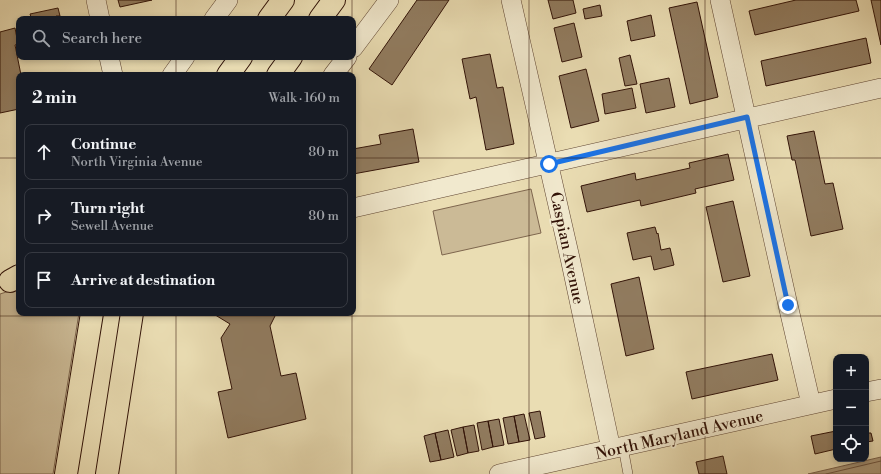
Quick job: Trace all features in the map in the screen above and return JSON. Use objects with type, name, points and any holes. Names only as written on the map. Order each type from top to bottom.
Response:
[{"type":"highway","points":[[271,16],[283,0]]},
{"type":"highway","points":[[322,16],[334,0]]},
{"type":"highway","points":[[230,72],[239,60]]},
{"type":"highway","points":[[280,72],[289,60]]},
{"type":"highway","points":[[66,474],[92,316]]},
{"type":"highway","points":[[107,474],[132,316]]},
{"type":"street","points":[[96,0],[99,16]]},
{"type":"street","points":[[216,16],[228,0]]},
{"type":"street","points":[[356,44],[389,0]]},
{"type":"street","name":"Caspian Avenue","points":[[511,0],[617,448]]},
{"type":"street","points":[[720,0],[811,404]]},
{"type":"street","points":[[110,60],[112,72]]},
{"type":"street","points":[[174,72],[183,60]]},
{"type":"street","points":[[335,72],[345,60]]},
{"type":"street","points":[[356,207],[549,164],[747,117],[881,88]]},
{"type":"street","points":[[869,391],[881,389]]},
{"type":"street","name":"North Maryland Avenue","points":[[499,474],[833,400]]},
{"type":"lane","points":[[617,448],[628,474]]},
{"type":"shaded area","points":[[531,189],[541,233],[442,255],[433,211]]},
{"type":"shaded area","points":[[16,289],[16,316],[79,316],[53,474],[0,474],[0,294]]},
{"type":"water","points":[[881,457],[881,474],[808,474],[860,462],[869,462],[869,460]]},
{"type":"building","points":[[118,0],[152,0],[120,7]]},
{"type":"building","points":[[417,0],[449,0],[392,85],[369,69]]},
{"type":"building","points":[[548,0],[573,0],[576,13],[553,19]]},
{"type":"building","points":[[796,0],[856,0],[859,11],[755,35],[749,11]]},
{"type":"building","points":[[871,0],[881,0],[881,45]]},
{"type":"building","points":[[697,2],[718,97],[690,104],[669,8]]},
{"type":"building","points":[[600,5],[602,16],[585,19],[583,9]]},
{"type":"building","points":[[58,8],[60,16],[31,16],[30,14]]},
{"type":"building","points":[[651,15],[655,36],[631,41],[627,21]]},
{"type":"building","points":[[574,23],[582,57],[562,62],[554,28]]},
{"type":"building","points":[[15,28],[16,60],[18,60],[20,72],[16,72],[16,110],[0,113],[0,32]]},
{"type":"building","points":[[866,38],[871,63],[766,86],[761,61]]},
{"type":"building","points":[[490,54],[497,88],[503,87],[514,144],[486,150],[476,97],[470,99],[462,59]]},
{"type":"building","points":[[630,55],[637,84],[625,86],[619,58]]},
{"type":"building","points":[[586,69],[599,121],[571,128],[559,76]]},
{"type":"building","points":[[669,78],[675,107],[646,113],[640,84]]},
{"type":"building","points":[[632,88],[636,108],[605,114],[602,94]]},
{"type":"building","points":[[413,129],[419,162],[356,173],[356,148],[381,144],[379,135]]},
{"type":"building","points":[[814,131],[825,184],[833,183],[843,229],[811,236],[795,160],[792,160],[787,136]]},
{"type":"building","points":[[728,154],[734,180],[695,189],[696,193],[641,206],[640,200],[587,212],[581,186],[635,173],[636,180],[690,168],[689,163]]},
{"type":"building","points":[[733,201],[750,276],[723,282],[706,207]]},
{"type":"building","points":[[655,227],[657,234],[658,233],[661,250],[670,248],[674,265],[654,270],[651,256],[633,260],[627,233]]},
{"type":"building","points":[[639,277],[654,349],[626,356],[611,284]]},
{"type":"building","points":[[217,316],[275,316],[270,326],[281,376],[296,373],[306,419],[228,438],[218,392],[232,389],[221,338],[230,324]]},
{"type":"building","points":[[772,354],[778,380],[692,399],[686,372]]},
{"type":"building","points":[[540,411],[545,437],[535,439],[529,413]]},
{"type":"building","points":[[524,414],[530,440],[519,442],[514,416]]},
{"type":"building","points":[[514,416],[519,442],[508,444],[503,418]]},
{"type":"building","points":[[499,419],[504,445],[493,447],[488,421]]},
{"type":"building","points":[[488,421],[493,447],[482,450],[477,423]]},
{"type":"building","points":[[474,425],[479,451],[468,453],[463,427]]},
{"type":"building","points":[[463,427],[468,453],[457,456],[451,430]]},
{"type":"building","points":[[448,430],[454,457],[441,460],[435,433]]},
{"type":"building","points":[[833,432],[833,450],[815,454],[811,436]]},
{"type":"building","points":[[435,433],[441,460],[430,462],[424,436]]},
{"type":"building","points":[[869,433],[871,433],[873,441],[869,442]]},
{"type":"building","points":[[723,456],[727,474],[699,474],[696,462]]},
{"type":"route","points":[[549,164],[747,117],[788,305]]}]
